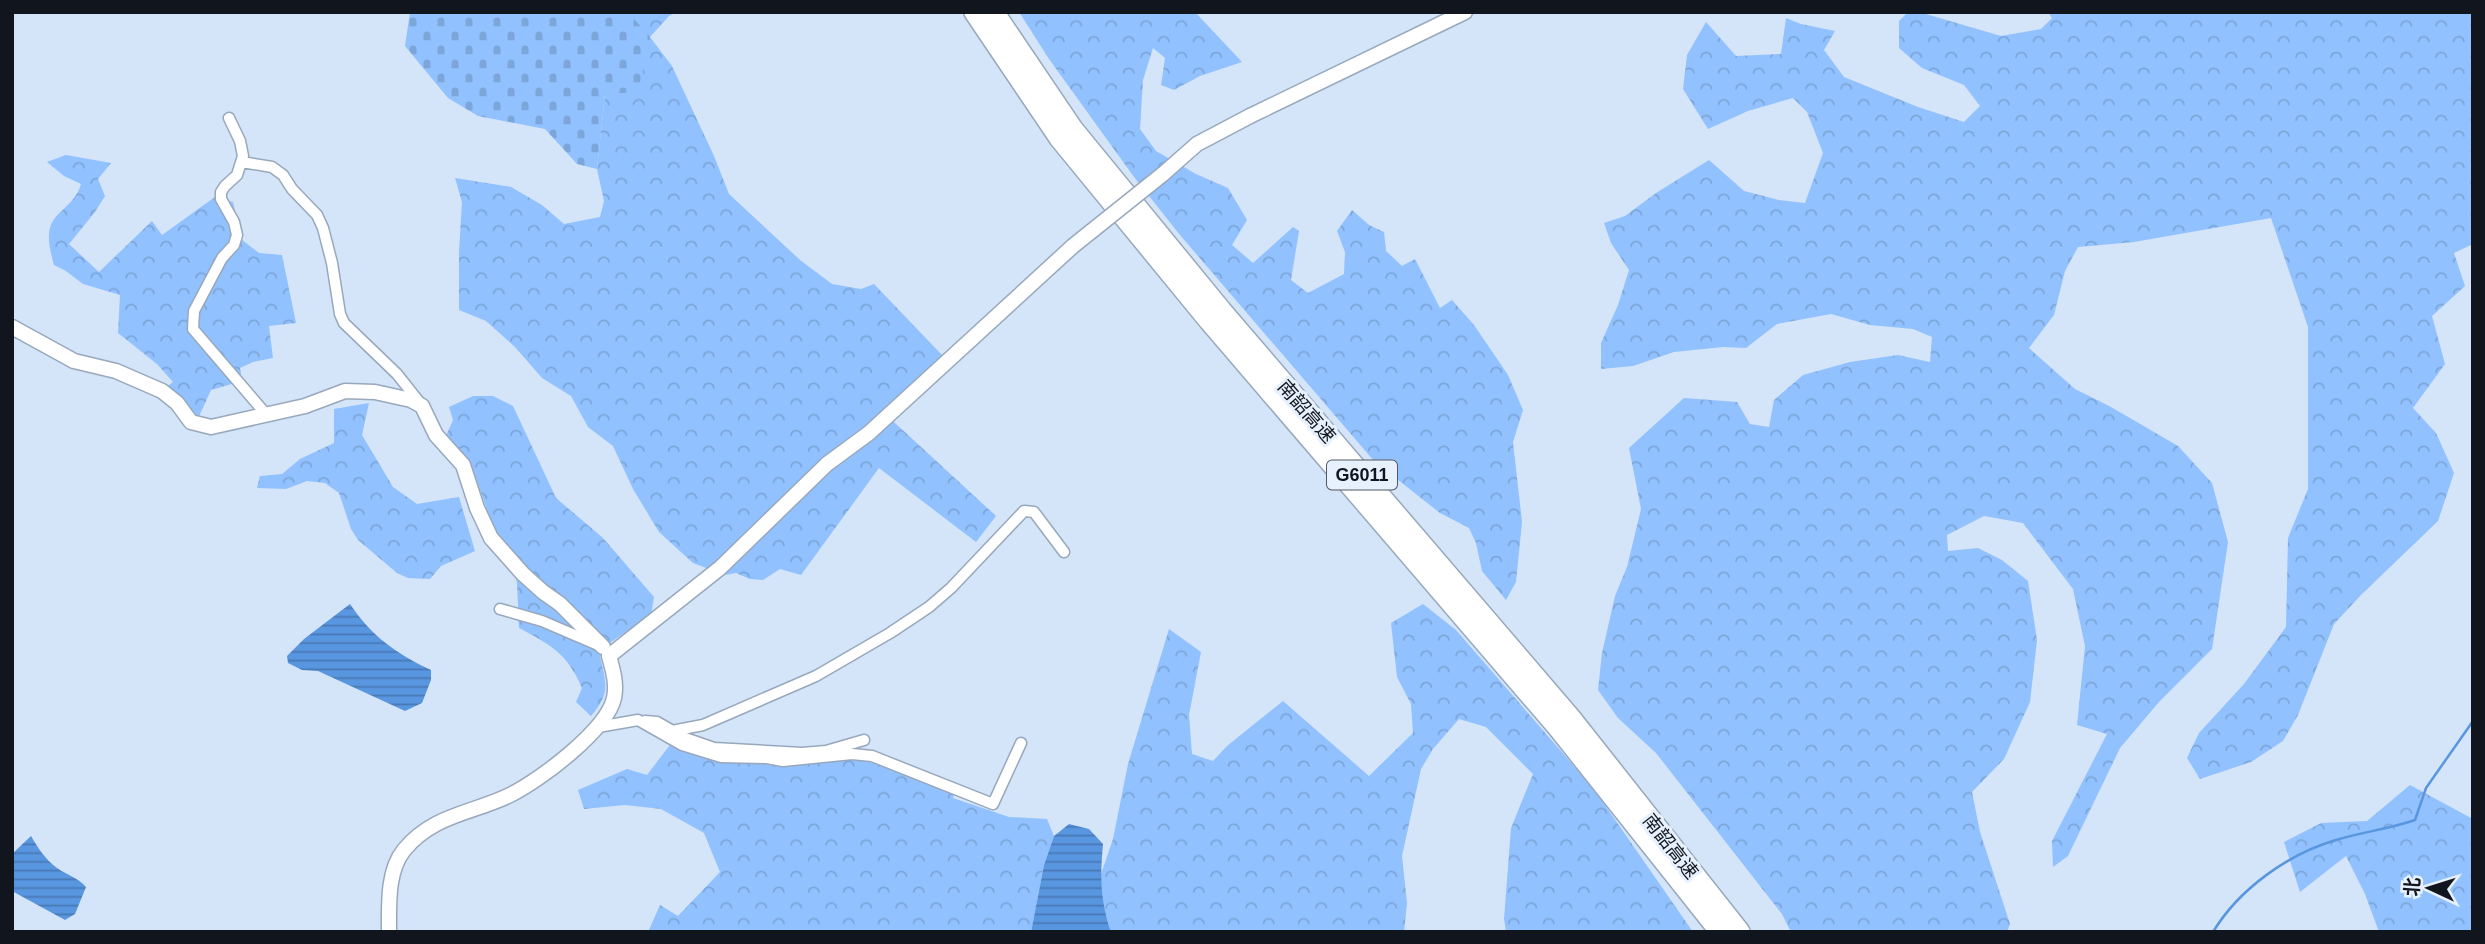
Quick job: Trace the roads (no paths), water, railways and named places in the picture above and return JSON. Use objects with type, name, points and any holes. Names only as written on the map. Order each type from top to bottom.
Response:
[{"type":"highway","name":"南韶高速","points":[[975,12],[1060,138],[1210,321],[1559,728],[1721,932]]},
{"type":"highway","name":"南韶高速","points":[[993,12],[1081,140],[1221,311],[1570,718],[1739,932]]},
{"type":"street","points":[[606,652],[720,568],[827,464],[869,433],[1073,246],[1196,144],[1465,12]]},
{"type":"street","points":[[229,118],[240,141],[242,162],[237,175],[221,192],[221,199],[234,222],[237,235],[194,311],[193,329],[265,413]]},
{"type":"street","points":[[242,162],[272,167],[283,175],[292,189],[317,215],[332,263],[340,314],[344,323],[397,374],[422,406],[436,435],[463,465],[477,508],[491,538],[523,574],[543,593],[560,604],[606,652],[615,674],[614,697],[608,715],[540,778],[510,796],[458,812],[415,838],[402,852],[393,870],[389,932]]},
{"type":"street","points":[[12,327],[74,361],[116,371],[162,391],[177,403],[191,422],[211,427],[305,406],[345,391],[357,390],[411,400],[422,406]]},
{"type":"street","points":[[672,731],[703,725],[807,680],[890,633],[929,607],[951,588],[1024,511],[1034,512],[1064,552]]},
{"type":"street","points":[[500,609],[542,621],[606,652]]},
{"type":"street","points":[[598,727],[638,720],[657,722],[714,748],[802,753],[827,751],[864,740]]},
{"type":"street","points":[[638,720],[682,745],[721,757],[759,757],[783,761],[852,754],[872,756],[993,804],[1021,743]]},
{"type":"waterway","points":[[2213,932],[2236,901],[2266,875],[2300,854],[2336,840],[2415,820],[2426,788],[2473,721]]}]
